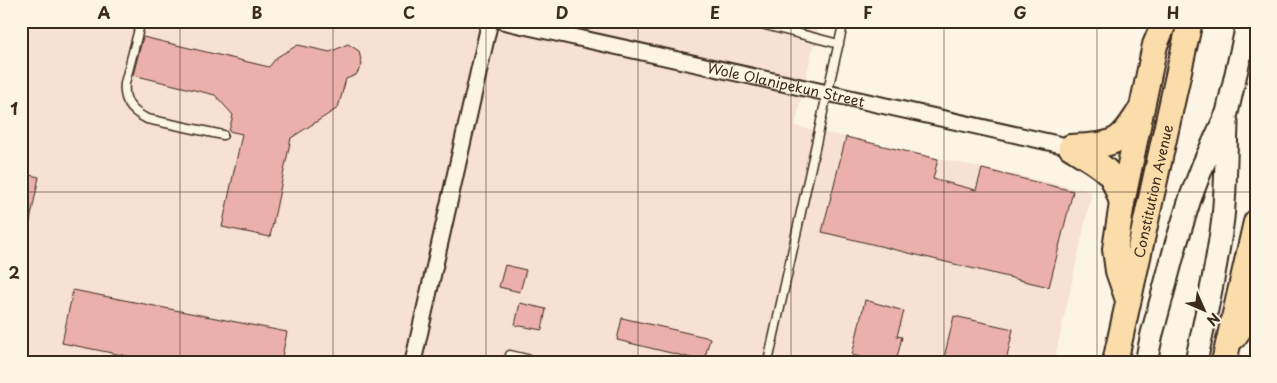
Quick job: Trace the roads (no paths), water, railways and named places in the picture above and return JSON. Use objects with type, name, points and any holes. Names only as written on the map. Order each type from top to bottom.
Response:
[{"type":"main road","points":[[1128,300],[1118,271],[1115,249],[1122,203],[1156,45],[1165,21]]},
{"type":"main road","name":"Constitution Avenue","points":[[1115,362],[1190,21]]},
{"type":"main road","points":[[1146,362],[1176,244],[1190,199],[1227,113],[1248,21]]},
{"type":"main road","points":[[1071,148],[1106,144],[1117,139],[1128,129],[1143,107]]},
{"type":"main road","points":[[1196,362],[1217,260],[1226,176],[1227,113]]},
{"type":"main road","points":[[1071,148],[1110,174],[1116,184],[1122,203]]},
{"type":"main road","points":[[1225,354],[1256,222]]},
{"type":"main road","points":[[1225,354],[1256,306]]},
{"type":"street","points":[[413,362],[490,21]]},
{"type":"street","name":"Wole Olanipekun Street","points":[[502,21],[558,27],[827,94],[1071,148]]},
{"type":"lane","points":[[141,21],[124,91],[132,109],[147,119],[223,135]]},
{"type":"lane","points":[[750,21],[839,44]]},
{"type":"lane","points":[[768,362],[844,21]]},
{"type":"lane","points":[[510,356],[539,362]]}]
